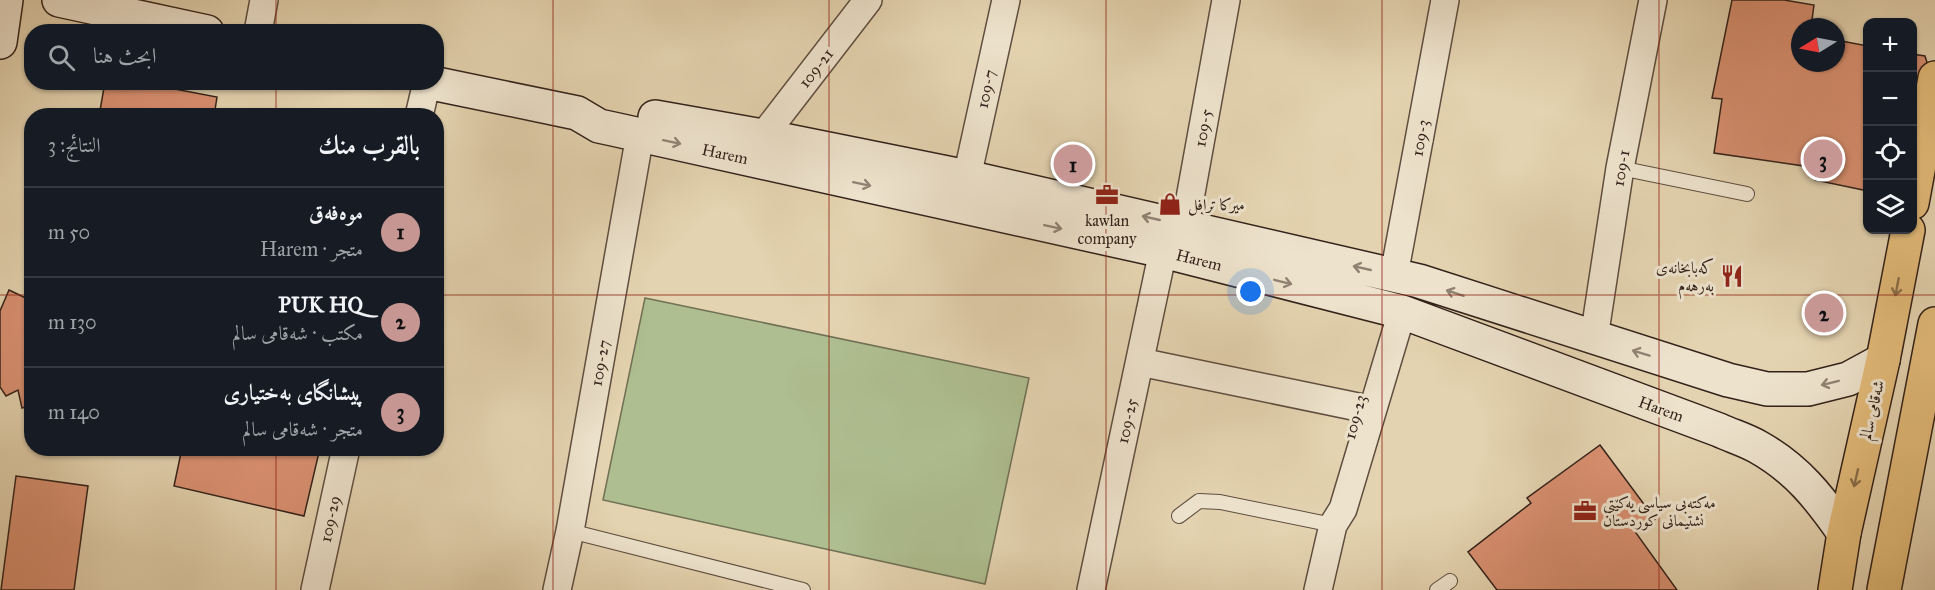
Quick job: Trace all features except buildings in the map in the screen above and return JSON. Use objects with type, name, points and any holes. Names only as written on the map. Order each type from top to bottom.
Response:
[{"type":"main road","points":[[1916,180],[1935,78]]},
{"type":"main road","name":"شەقامی سالم","points":[[1835,590],[1844,533],[1883,360],[1907,234]]},
{"type":"main road","points":[[1884,590],[1931,384],[1935,324]]},
{"type":"street","points":[[0,42],[6,0]]},
{"type":"street","points":[[59,0],[170,24]]},
{"type":"street","points":[[260,24],[264,0]]},
{"type":"street","name":"109-21","points":[[764,136],[868,0]]},
{"type":"street","name":"109-7","points":[[967,177],[1006,0]]},
{"type":"street","name":"109-5","points":[[1175,244],[1226,0]]},
{"type":"street","name":"109-3","points":[[1406,278],[1445,0]]},
{"type":"street","name":"109-1","points":[[1594,338],[1620,168],[1653,0]]},
{"type":"street","name":"Harem","points":[[444,86],[577,113],[599,126],[640,135],[1175,244],[1406,278],[1728,380],[1767,389],[1808,389],[1848,379],[1883,360]]},
{"type":"street","points":[[421,108],[425,90]]},
{"type":"street","name":"Harem","points":[[577,113],[590,110],[611,110],[764,136],[967,177],[1175,244],[1393,310],[1708,426],[1757,447],[1791,470],[1820,498],[1844,533]]},
{"type":"street","name":"109-27","points":[[557,590],[570,531],[640,135]]},
{"type":"street","name":"109-25","points":[[1091,590],[1140,362],[1175,244]]},
{"type":"street","points":[[1393,310],[1406,278]]},
{"type":"street","name":"109-23","points":[[1333,525],[1330,520],[1330,510],[1358,407],[1393,310]]},
{"type":"street","name":"109-23","points":[[1318,590],[1333,525],[1342,509],[1393,310]]},
{"type":"street","points":[[1140,362],[1358,407]]},
{"type":"street","name":"109-29","points":[[315,590],[344,456]]},
{"type":"lane","points":[[1620,168],[1748,194]]},
{"type":"lane","points":[[1179,516],[1199,501],[1220,502],[1333,525]]},
{"type":"lane","points":[[570,531],[803,590]]},
{"type":"lane","points":[[1437,590],[1450,581]]},
{"type":"green space","points":[[645,298],[1029,378],[985,584],[603,500]]},
{"type":"place","name":"پیشانگای بەختیاری","points":[[1823,159]]},
{"type":"place","name":"موەفەق","points":[[1073,164]]},
{"type":"place","name":"kawlan company","points":[[1107,195]]},
{"type":"place","name":"ميركا ترافل","points":[[1170,204]]},
{"type":"place","name":"کەبابخانەی بەرهەم","points":[[1732,276]]},
{"type":"place","name":"PUK HQ","points":[[1824,313]]},
{"type":"place","name":"مەکتەبی سیاسی یەکێتی نشتیمانی کوردستان","points":[[1585,511]]}]
